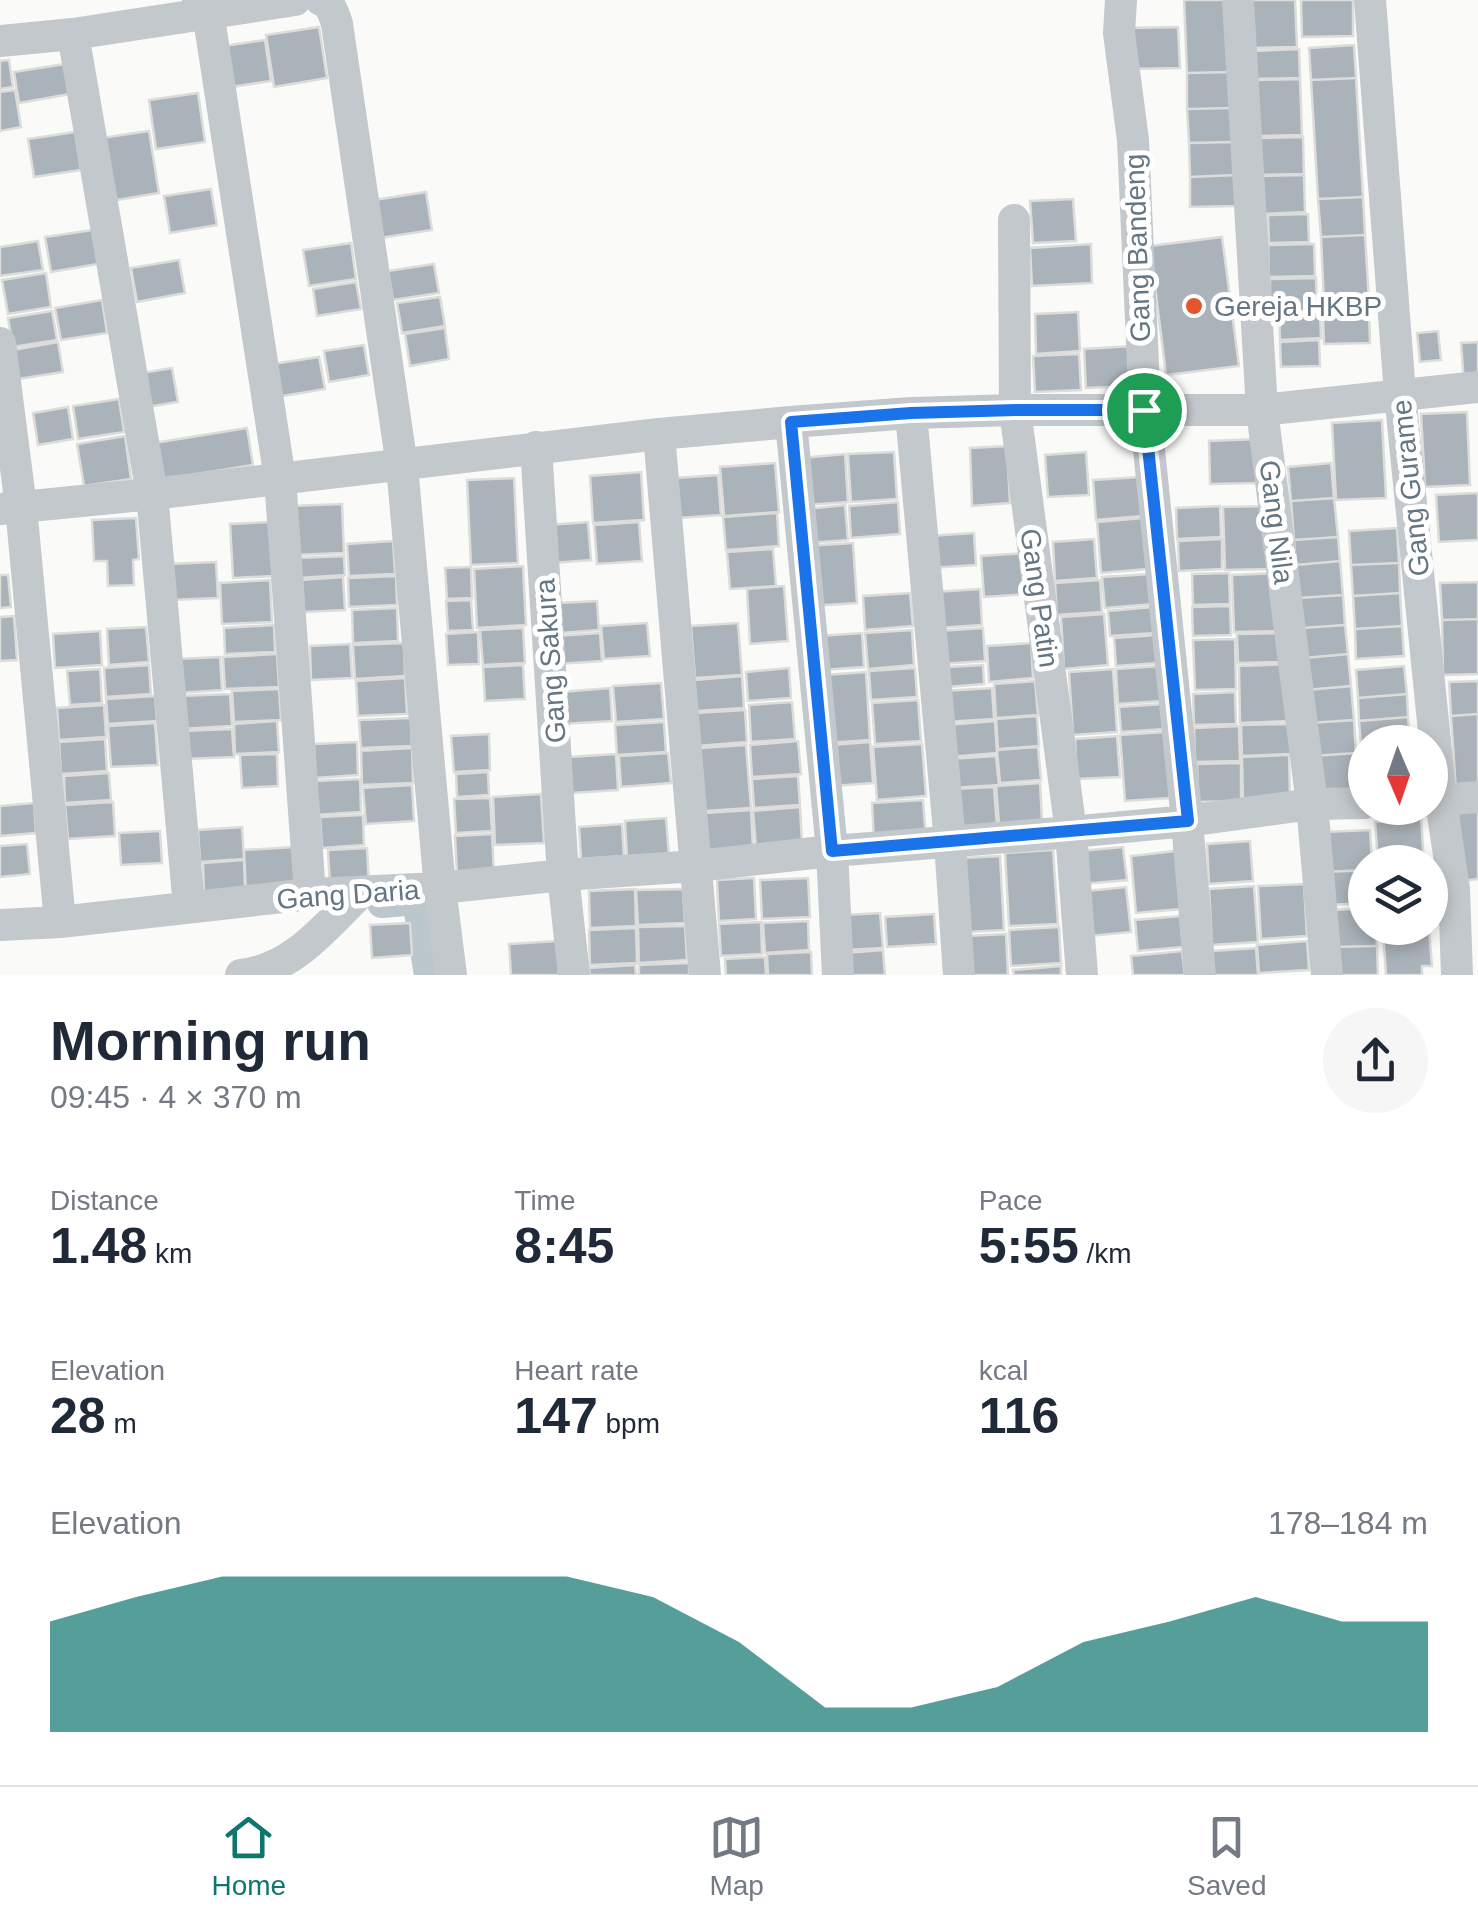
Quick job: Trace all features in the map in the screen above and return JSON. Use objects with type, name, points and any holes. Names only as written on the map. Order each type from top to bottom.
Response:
[{"type":"street","points":[[0,42],[73,34],[203,6],[295,0]]},
{"type":"street","points":[[320,0],[325,1],[337,24],[402,466],[451,975]]},
{"type":"street","name":"Gang Bandeng","points":[[1121,0],[1119,33],[1133,140],[1144,410],[1188,821],[1200,975]]},
{"type":"street","name":"Gang Nila","points":[[1238,0],[1262,410],[1312,804],[1327,975]]},
{"type":"street","name":"Gang Gurame","points":[[1370,0],[1429,725]]},
{"type":"street","points":[[203,6],[280,479],[310,894]]},
{"type":"street","points":[[73,34],[152,494],[189,907]]},
{"type":"street","name":"Gang Patin","points":[[1014,220],[1016,410],[1071,832],[1082,975]]},
{"type":"street","points":[[0,342],[10,508],[60,922]]},
{"type":"street","points":[[10,508],[791,422],[1016,410],[1262,410],[1478,387]]},
{"type":"street","points":[[911,413],[959,975]]},
{"type":"street","points":[[791,422],[832,851],[838,975]]},
{"type":"street","points":[[659,434],[705,975]]},
{"type":"street","name":"Gang Sakura","points":[[536,448],[574,975]]},
{"type":"street","points":[[1448,800],[1478,797]]},
{"type":"street","name":"Gang Daria","points":[[0,925],[310,894],[356,897],[1188,821],[1348,803]]},
{"type":"street","name":"Gang Gurame","points":[[1444,825],[1466,888],[1457,975]]},
{"type":"street","points":[[241,975],[281,964],[304,949],[356,897]]},
{"type":"building","points":[[1184,0],[1231,0],[1233,72],[1187,73]]},
{"type":"building","points":[[1249,0],[1295,0],[1297,47],[1250,48]]},
{"type":"building","points":[[1301,0],[1353,0],[1353,36],[1302,37]]},
{"type":"building","points":[[319,27],[327,78],[274,87],[266,35]]},
{"type":"building","points":[[1178,27],[1180,68],[1131,69],[1129,28]]},
{"type":"building","points":[[265,40],[271,81],[231,87],[224,46]]},
{"type":"building","points":[[1354,45],[1356,78],[1311,80],[1309,48]]},
{"type":"building","points":[[1299,49],[1300,78],[1254,79],[1253,51]]},
{"type":"building","points":[[9,60],[13,87],[0,89],[0,61]]},
{"type":"building","points":[[65,64],[70,94],[19,103],[14,72]]},
{"type":"building","points":[[1233,72],[1234,108],[1187,109],[1187,73]]},
{"type":"building","points":[[1356,78],[1363,197],[1318,199],[1311,80]]},
{"type":"building","points":[[1300,79],[1302,135],[1257,136],[1255,80]]},
{"type":"building","points":[[15,90],[21,127],[0,131],[0,92]]},
{"type":"building","points":[[198,93],[205,142],[156,149],[149,100]]},
{"type":"building","points":[[1234,108],[1235,142],[1189,143],[1187,109]]},
{"type":"building","points":[[149,131],[159,193],[111,201],[101,138]]},
{"type":"building","points":[[75,132],[81,170],[34,177],[28,139]]},
{"type":"building","points":[[1303,137],[1304,174],[1258,175],[1257,138]]},
{"type":"building","points":[[1235,142],[1236,175],[1190,177],[1189,143]]},
{"type":"building","points":[[1236,175],[1237,206],[1190,207],[1190,177]]},
{"type":"building","points":[[1304,175],[1305,212],[1263,214],[1262,176]]},
{"type":"building","points":[[211,189],[217,225],[170,233],[164,196]]},
{"type":"building","points":[[426,192],[432,230],[380,238],[374,200]]},
{"type":"building","points":[[1363,197],[1365,235],[1321,237],[1318,199]]},
{"type":"building","points":[[1073,199],[1076,241],[1033,243],[1030,201]]},
{"type":"building","points":[[1308,214],[1309,242],[1269,243],[1268,215]]},
{"type":"building","points":[[93,230],[98,264],[51,272],[45,237]]},
{"type":"building","points":[[1365,235],[1369,301],[1324,304],[1321,237]]},
{"type":"building","name":"Gereja HKBP","points":[[1222,237],[1239,366],[1166,375],[1150,246]]},
{"type":"building","points":[[38,241],[43,270],[0,276],[0,247]]},
{"type":"building","points":[[351,243],[356,279],[309,286],[303,250]]},
{"type":"building","points":[[1091,244],[1092,283],[1032,286],[1030,248]]},
{"type":"building","points":[[1314,244],[1315,276],[1269,277],[1268,245]]},
{"type":"building","points":[[179,260],[185,293],[137,302],[131,268]]},
{"type":"building","points":[[434,264],[439,293],[393,300],[388,271]]},
{"type":"building","points":[[46,273],[51,307],[8,314],[2,280]]},
{"type":"building","points":[[1316,278],[1317,311],[1270,312],[1270,279]]},
{"type":"building","points":[[356,282],[361,309],[317,316],[313,289]]},
{"type":"building","points":[[440,297],[445,326],[402,333],[397,303]]},
{"type":"building","points":[[102,300],[107,333],[61,340],[55,308]]},
{"type":"building","points":[[52,311],[57,340],[13,347],[8,318]]},
{"type":"building","points":[[1369,311],[1370,343],[1324,344],[1323,313]]},
{"type":"building","points":[[1078,312],[1080,351],[1036,354],[1035,314]]},
{"type":"building","points":[[1320,312],[1321,338],[1280,340],[1279,313]]},
{"type":"building","points":[[445,328],[449,359],[410,366],[405,334]]},
{"type":"building","points":[[1438,331],[1441,360],[1420,362],[1417,333]]},
{"type":"building","points":[[1319,340],[1320,366],[1281,367],[1280,342]]},
{"type":"building","points":[[58,342],[63,372],[18,379],[13,350]]},
{"type":"building","points":[[1478,342],[1478,381],[1464,383],[1461,343]]},
{"type":"building","points":[[364,345],[369,375],[329,382],[324,351]]},
{"type":"building","points":[[1133,346],[1135,386],[1086,388],[1084,349]]},
{"type":"building","points":[[1079,354],[1081,390],[1035,392],[1033,356]]},
{"type":"building","points":[[319,357],[325,389],[277,397],[272,364]]},
{"type":"building","points":[[172,368],[178,402],[147,407],[142,373]]},
{"type":"building","points":[[119,399],[124,432],[78,439],[73,406]]},
{"type":"building","points":[[68,407],[73,439],[38,445],[33,413]]},
{"type":"building","points":[[1467,412],[1470,485],[1425,487],[1421,414]]},
{"type":"building","points":[[1382,420],[1386,498],[1336,500],[1332,423]]},
{"type":"building","points":[[247,428],[253,465],[160,480],[154,443]]},
{"type":"building","points":[[125,436],[131,479],[84,486],[77,444]]},
{"type":"building","points":[[1258,439],[1259,483],[1210,484],[1209,441]]},
{"type":"building","points":[[1007,446],[1010,503],[972,506],[970,448]]},
{"type":"building","points":[[894,452],[897,499],[851,502],[848,454]]},
{"type":"building","points":[[1086,452],[1089,495],[1048,497],[1045,455]]},
{"type":"building","points":[[845,454],[848,502],[806,505],[802,458]]},
{"type":"building","points":[[775,463],[779,512],[724,516],[720,467]]},
{"type":"building","points":[[1331,463],[1334,498],[1291,501],[1288,467]]},
{"type":"building","points":[[641,472],[644,520],[593,523],[590,476]]},
{"type":"building","points":[[718,475],[721,515],[679,518],[676,478]]},
{"type":"building","points":[[1140,477],[1143,516],[1096,520],[1093,480]]},
{"type":"building","points":[[514,478],[518,563],[471,565],[467,480]]},
{"type":"building","points":[[1478,493],[1478,540],[1439,542],[1436,495]]},
{"type":"building","points":[[1334,498],[1338,537],[1294,540],[1291,501]]},
{"type":"building","points":[[898,502],[900,534],[851,538],[849,506]]},
{"type":"building","points":[[342,504],[344,553],[292,555],[289,506]]},
{"type":"building","points":[[845,505],[848,540],[808,543],[806,509]]},
{"type":"building","points":[[1220,506],[1221,537],[1177,539],[1176,508]]},
{"type":"building","points":[[1270,506],[1272,569],[1225,570],[1223,507]]},
{"type":"building","points":[[777,513],[779,546],[726,550],[723,517]]},
{"type":"building","points":[[136,518],[139,559],[133,560],[134,585],[108,586],[107,561],[94,561],[92,520]]},
{"type":"building","points":[[1143,518],[1147,569],[1101,573],[1097,522]]},
{"type":"building","points":[[270,522],[273,576],[233,578],[230,524]]},
{"type":"building","points":[[588,522],[591,560],[552,563],[549,525]]},
{"type":"building","points":[[639,522],[642,561],[597,564],[594,525]]},
{"type":"building","points":[[1397,528],[1399,563],[1351,565],[1349,531]]},
{"type":"building","points":[[974,533],[976,565],[931,568],[929,536]]},
{"type":"building","points":[[1338,537],[1340,561],[1296,565],[1294,540]]},
{"type":"building","points":[[1094,539],[1097,578],[1055,581],[1053,542]]},
{"type":"building","points":[[1222,539],[1222,569],[1179,571],[1178,541]]},
{"type":"building","points":[[393,541],[395,574],[349,576],[347,544]]},
{"type":"building","points":[[853,543],[857,603],[811,606],[806,546]]},
{"type":"building","points":[[773,549],[776,586],[730,589],[727,552]]},
{"type":"building","points":[[1027,553],[1030,594],[984,597],[981,556]]},
{"type":"building","points":[[344,556],[345,575],[299,578],[298,558]]},
{"type":"building","points":[[1340,561],[1343,595],[1299,598],[1296,565]]},
{"type":"building","points":[[216,562],[218,598],[170,600],[168,564]]},
{"type":"building","points":[[1399,563],[1400,593],[1353,596],[1351,565]]},
{"type":"building","points":[[523,566],[526,625],[477,628],[474,569]]},
{"type":"building","points":[[471,567],[472,598],[447,599],[445,568]]},
{"type":"building","points":[[1229,573],[1230,604],[1193,605],[1192,574]]},
{"type":"building","points":[[1281,573],[1282,631],[1234,632],[1232,575]]},
{"type":"building","points":[[1152,574],[1154,604],[1105,608],[1102,577]]},
{"type":"building","points":[[0,575],[8,575],[11,607],[0,608]]},
{"type":"building","points":[[396,576],[397,605],[349,607],[348,578]]},
{"type":"building","points":[[343,577],[345,610],[304,612],[302,580]]},
{"type":"building","points":[[270,580],[272,622],[222,624],[220,583]]},
{"type":"building","points":[[1100,580],[1102,612],[1057,615],[1055,583]]},
{"type":"building","points":[[1478,582],[1478,619],[1442,620],[1440,583]]},
{"type":"building","points":[[784,586],[788,641],[750,644],[747,589]]},
{"type":"building","points":[[980,589],[982,625],[937,628],[934,592]]},
{"type":"building","points":[[910,593],[913,626],[865,630],[863,596]]},
{"type":"building","points":[[1400,593],[1402,626],[1355,629],[1353,596]]},
{"type":"building","points":[[1343,595],[1345,625],[1302,628],[1299,598]]},
{"type":"building","points":[[471,600],[473,630],[448,631],[446,601]]},
{"type":"building","points":[[597,601],[599,630],[561,633],[559,603]]},
{"type":"building","points":[[1230,606],[1231,635],[1193,636],[1192,607]]},
{"type":"building","points":[[1153,607],[1155,633],[1110,636],[1108,611]]},
{"type":"building","points":[[397,608],[398,641],[353,643],[352,610]]},
{"type":"building","points":[[1104,614],[1108,665],[1064,669],[1061,617]]},
{"type":"building","points":[[14,616],[17,660],[0,661],[0,617]]},
{"type":"building","points":[[1478,619],[1478,674],[1443,675],[1442,620]]},
{"type":"building","points":[[647,623],[650,656],[604,659],[601,626]]},
{"type":"building","points":[[738,623],[742,675],[695,678],[691,626]]},
{"type":"building","points":[[274,625],[275,652],[225,654],[224,628]]},
{"type":"building","points":[[1345,625],[1348,654],[1305,658],[1302,628]]},
{"type":"building","points":[[1402,626],[1404,656],[1356,659],[1355,629]]},
{"type":"building","points":[[146,627],[149,662],[109,665],[107,629]]},
{"type":"building","points":[[523,628],[525,663],[483,665],[480,630]]},
{"type":"building","points":[[983,628],[985,661],[941,664],[938,631]]},
{"type":"building","points":[[912,630],[914,665],[868,669],[865,633]]},
{"type":"building","points":[[100,631],[102,665],[55,668],[53,634]]},
{"type":"building","points":[[478,632],[479,664],[448,665],[446,634]]},
{"type":"building","points":[[600,633],[602,661],[558,664],[556,636]]},
{"type":"building","points":[[862,633],[864,667],[822,670],[820,636]]},
{"type":"building","points":[[1284,633],[1285,662],[1238,663],[1237,634]]},
{"type":"building","points":[[1157,635],[1159,663],[1116,666],[1114,638]]},
{"type":"building","points":[[1235,639],[1236,689],[1195,690],[1193,640]]},
{"type":"building","points":[[404,643],[405,676],[355,679],[353,645]]},
{"type":"building","points":[[1031,643],[1033,678],[989,682],[987,646]]},
{"type":"building","points":[[350,644],[352,678],[311,680],[310,646]]},
{"type":"building","points":[[277,654],[279,687],[225,689],[223,657]]},
{"type":"building","points":[[1348,654],[1351,686],[1307,690],[1305,658]]},
{"type":"building","points":[[220,657],[222,690],[179,693],[177,659]]},
{"type":"building","points":[[1287,664],[1289,721],[1240,723],[1239,666]]},
{"type":"building","points":[[149,665],[151,694],[106,697],[104,668]]},
{"type":"building","points":[[523,665],[525,699],[485,701],[483,667]]},
{"type":"building","points":[[983,665],[984,684],[948,687],[947,667]]},
{"type":"building","points":[[1160,666],[1162,701],[1118,704],[1116,669]]},
{"type":"building","points":[[1404,666],[1407,694],[1358,698],[1356,670]]},
{"type":"building","points":[[789,668],[791,698],[748,701],[746,672]]},
{"type":"building","points":[[915,668],[917,697],[871,700],[869,671]]},
{"type":"building","points":[[100,669],[102,703],[70,705],[67,671]]},
{"type":"building","points":[[1113,669],[1117,732],[1073,735],[1069,672]]},
{"type":"building","points":[[866,672],[870,740],[828,743],[824,675]]},
{"type":"building","points":[[742,676],[744,708],[697,711],[694,680]]},
{"type":"building","points":[[405,678],[407,714],[358,716],[356,681]]},
{"type":"building","points":[[1035,681],[1038,715],[996,718],[994,684]]},
{"type":"building","points":[[1478,681],[1478,714],[1451,716],[1449,682]]},
{"type":"building","points":[[661,683],[664,719],[616,722],[613,686]]},
{"type":"building","points":[[1351,686],[1354,720],[1310,723],[1307,690]]},
{"type":"building","points":[[610,688],[612,721],[563,724],[561,692]]},
{"type":"building","points":[[992,688],[994,719],[945,722],[943,691]]},
{"type":"building","points":[[279,689],[281,720],[234,722],[232,691]]},
{"type":"building","points":[[1235,692],[1236,724],[1194,725],[1193,694]]},
{"type":"building","points":[[230,694],[232,726],[181,729],[180,696]]},
{"type":"building","points":[[1407,694],[1408,717],[1359,721],[1358,698]]},
{"type":"building","points":[[155,696],[157,721],[108,724],[106,699]]},
{"type":"building","points":[[918,700],[921,741],[875,744],[872,703]]},
{"type":"building","points":[[792,702],[795,739],[751,742],[749,705]]},
{"type":"building","points":[[1163,704],[1165,729],[1121,732],[1119,707]]},
{"type":"building","points":[[104,705],[106,737],[59,740],[57,708]]},
{"type":"building","points":[[745,710],[747,742],[698,746],[695,713]]},
{"type":"building","points":[[1478,714],[1478,790],[1456,791],[1451,716]]},
{"type":"building","points":[[1037,716],[1039,746],[998,749],[996,719]]},
{"type":"building","points":[[1408,717],[1409,725],[1359,725],[1359,721]]},
{"type":"building","points":[[411,718],[412,746],[361,748],[359,720]]},
{"type":"building","points":[[1354,720],[1354,725],[1348,725],[1348,754],[1313,756],[1310,723]]},
{"type":"building","points":[[277,721],[279,752],[235,754],[234,724]]},
{"type":"building","points":[[995,721],[997,753],[949,757],[947,725]]},
{"type":"building","points":[[664,722],[666,752],[617,755],[615,725]]},
{"type":"building","points":[[155,723],[158,765],[111,767],[108,726]]},
{"type":"building","points":[[1290,724],[1291,754],[1242,756],[1241,725]]},
{"type":"building","points":[[1239,726],[1240,761],[1195,762],[1194,728]]},
{"type":"building","points":[[232,729],[234,757],[184,759],[182,731]]},
{"type":"building","points":[[1165,732],[1170,798],[1125,801],[1120,735]]},
{"type":"building","points":[[489,734],[490,770],[454,772],[451,736]]},
{"type":"building","points":[[1117,736],[1120,777],[1077,779],[1075,739]]},
{"type":"building","points":[[105,739],[107,771],[61,774],[59,742]]},
{"type":"building","points":[[798,741],[801,774],[752,777],[750,745]]},
{"type":"building","points":[[357,742],[358,775],[315,778],[314,744]]},
{"type":"building","points":[[870,742],[873,783],[833,786],[830,745]]},
{"type":"building","points":[[922,744],[926,796],[877,800],[873,747]]},
{"type":"building","points":[[746,745],[751,808],[705,811],[700,748]]},
{"type":"building","points":[[1038,747],[1041,780],[1000,783],[997,750]]},
{"type":"building","points":[[412,748],[413,783],[362,785],[361,751]]},
{"type":"building","points":[[668,753],[671,783],[621,787],[619,756]]},
{"type":"building","points":[[277,754],[278,786],[242,788],[240,755]]},
{"type":"building","points":[[616,754],[618,790],[572,793],[570,757]]},
{"type":"building","points":[[1348,754],[1348,796],[1317,799],[1313,756]]},
{"type":"building","points":[[1289,755],[1290,799],[1243,800],[1242,757]]},
{"type":"building","points":[[996,756],[999,785],[951,788],[949,759]]},
{"type":"building","points":[[1241,763],[1241,801],[1198,802],[1197,764]]},
{"type":"building","points":[[488,772],[489,795],[457,797],[456,774]]},
{"type":"building","points":[[109,773],[111,800],[65,803],[64,776]]},
{"type":"building","points":[[798,776],[800,805],[754,808],[752,779]]},
{"type":"building","points":[[360,779],[361,812],[315,815],[314,781]]},
{"type":"building","points":[[1040,783],[1042,821],[999,824],[996,786]]},
{"type":"building","points":[[412,785],[414,821],[366,824],[363,788]]},
{"type":"building","points":[[994,787],[997,826],[955,829],[952,789]]},
{"type":"building","points":[[541,794],[544,843],[495,845],[493,797]]},
{"type":"building","points":[[490,798],[492,831],[456,833],[454,799]]},
{"type":"building","points":[[923,800],[926,838],[874,842],[872,803]]},
{"type":"building","points":[[113,802],[115,836],[68,839],[65,805]]},
{"type":"building","points":[[34,803],[36,833],[0,836],[0,806]]},
{"type":"building","points":[[800,807],[802,844],[756,847],[753,811]]},
{"type":"building","points":[[1478,808],[1478,879],[1462,881],[1456,810]]},
{"type":"building","points":[[751,810],[753,850],[708,853],[705,813]]},
{"type":"building","points":[[363,815],[364,845],[322,848],[320,817]]},
{"type":"building","points":[[666,818],[669,855],[627,857],[625,821]]},
{"type":"building","points":[[622,824],[624,856],[581,859],[579,827]]},
{"type":"building","points":[[1375,825],[1421,825],[1423,845],[1377,845]]},
{"type":"building","points":[[242,827],[244,859],[200,862],[198,830]]},
{"type":"building","points":[[1370,830],[1371,845],[1348,845],[1348,871],[1326,872],[1324,832]]},
{"type":"building","points":[[160,831],[162,863],[121,865],[119,833]]},
{"type":"building","points":[[492,834],[494,872],[457,874],[455,836]]},
{"type":"building","points":[[1250,841],[1253,881],[1209,884],[1207,844]]},
{"type":"building","points":[[27,844],[30,874],[0,877],[0,846]]},
{"type":"building","points":[[295,847],[297,889],[246,891],[244,850]]},
{"type":"building","points":[[1123,847],[1127,880],[1083,884],[1080,851]]},
{"type":"building","points":[[367,848],[369,885],[330,887],[328,850]]},
{"type":"building","points":[[1053,850],[1058,924],[1009,926],[1005,853]]},
{"type":"building","points":[[1176,851],[1181,909],[1136,913],[1131,856]]},
{"type":"building","points":[[1000,856],[1004,930],[968,932],[963,858]]},
{"type":"building","points":[[244,860],[245,891],[204,893],[203,863]]},
{"type":"building","points":[[1348,871],[1348,904],[1328,905],[1326,872]]},
{"type":"building","points":[[754,878],[756,919],[719,921],[717,880]]},
{"type":"building","points":[[808,878],[810,917],[762,919],[760,880]]},
{"type":"building","points":[[1304,884],[1307,936],[1261,939],[1258,886]]},
{"type":"building","points":[[1254,886],[1258,942],[1212,945],[1209,889]]},
{"type":"building","points":[[1126,887],[1131,932],[1090,936],[1086,891]]},
{"type":"building","points":[[635,889],[636,926],[590,928],[589,891]]},
{"type":"building","points":[[683,889],[685,923],[638,925],[636,890]]},
{"type":"building","points":[[1348,909],[1348,945],[1377,946],[1330,947],[1329,910]]},
{"type":"building","points":[[880,913],[883,948],[846,950],[844,915]]},
{"type":"building","points":[[934,914],[936,944],[887,947],[885,917]]},
{"type":"building","points":[[1180,916],[1183,947],[1138,951],[1135,920]]},
{"type":"building","points":[[808,921],[809,950],[765,953],[763,923]]},
{"type":"building","points":[[761,922],[762,954],[721,956],[719,924]]},
{"type":"building","points":[[410,923],[412,955],[372,958],[370,925]]},
{"type":"building","points":[[685,926],[687,960],[639,963],[638,927]]},
{"type":"building","points":[[1059,927],[1061,963],[1011,966],[1009,930]]},
{"type":"building","points":[[636,928],[637,963],[590,965],[589,930]]},
{"type":"building","points":[[1006,934],[1008,975],[969,975],[967,936]]},
{"type":"building","points":[[557,941],[559,975],[511,975],[509,944]]},
{"type":"building","points":[[1307,941],[1309,970],[1259,973],[1257,945]]},
{"type":"building","points":[[1384,945],[1430,945],[1432,966],[1422,966],[1422,975],[1386,975]]},
{"type":"building","points":[[1377,946],[1378,975],[1331,975],[1330,947]]},
{"type":"building","points":[[1256,948],[1258,975],[1213,975],[1212,951]]},
{"type":"building","points":[[883,950],[885,975],[847,975],[845,953]]},
{"type":"building","points":[[1182,951],[1185,975],[1133,975],[1131,956]]},
{"type":"building","points":[[811,952],[812,975],[768,975],[767,954]]},
{"type":"building","points":[[765,957],[766,975],[726,975],[725,959]]},
{"type":"building","points":[[689,963],[689,975],[639,975],[639,965]]},
{"type":"building","points":[[635,965],[636,975],[590,975],[589,968]]},
{"type":"building","points":[[1061,966],[1061,975],[1014,975],[1013,970]]},
{"type":"waterway","points":[[382,903],[417,900],[429,975]]},
{"type":"place","name":"Gereja HKBP","points":[[1194,306]]},
{"type":"route","points":[[1144,410],[1188,821],[832,851],[791,422],[911,413],[1144,410]]}]
